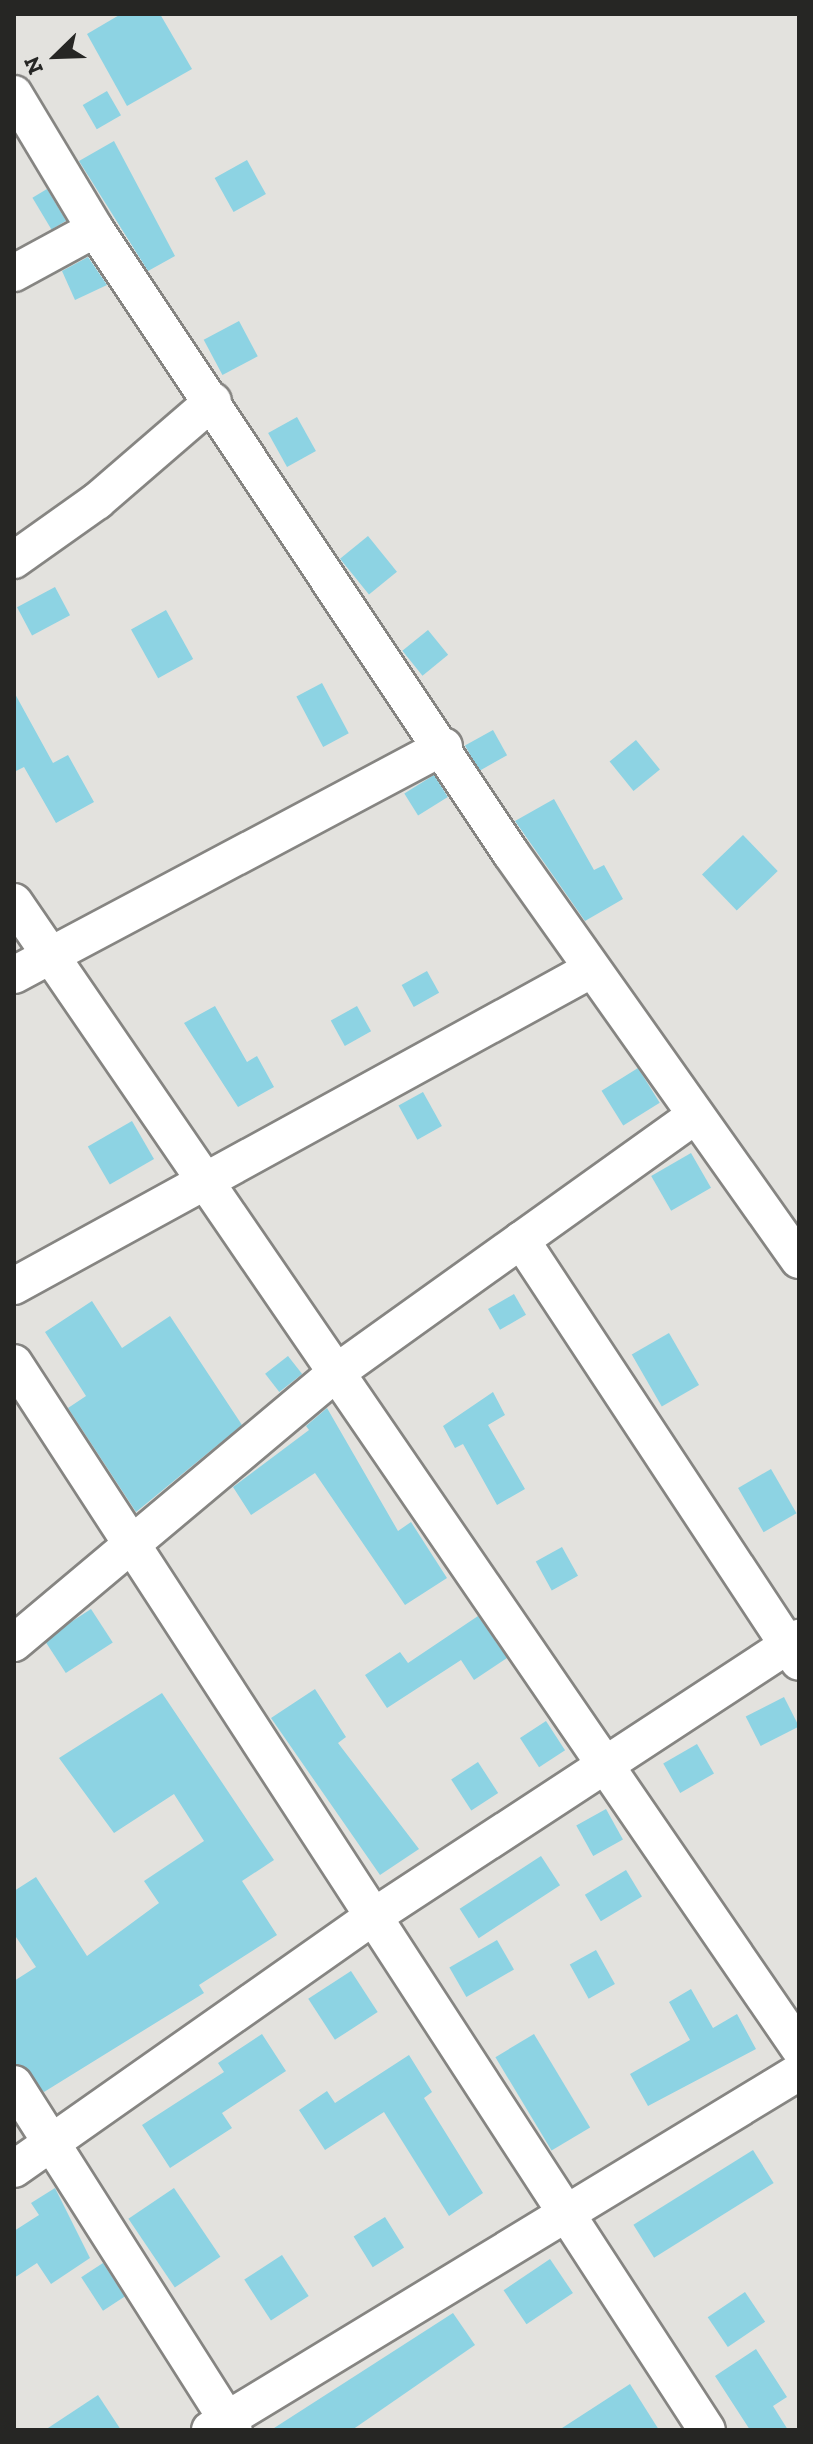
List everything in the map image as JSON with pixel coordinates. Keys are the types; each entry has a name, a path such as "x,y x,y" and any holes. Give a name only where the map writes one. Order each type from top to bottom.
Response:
{"street":[{"path":"14,94 95,229 592,969 799,1260"},
{"path":"14,273 95,229"},
{"path":"14,560 97,501 213,401"},
{"path":"14,975 48,954 444,746"},
{"path":"14,902 203,1182 611,1764 799,2048"},
{"path":"14,1286 592,969"},
{"path":"14,1643 337,1372 695,1116"},
{"path":"14,2169 376,1915 795,1648 521,1240"},
{"path":"14,1363 376,1915 565,2217 707,2430"},
{"path":"14,2084 53,2142 223,2426 799,2072"}],"building":[{"path":"121,14 160,14 192,69 127,106 87,34"},
{"path":"107,91 121,115 97,129 83,105"},
{"path":"114,141 175,256 148,271 79,161"},
{"path":"247,160 266,194 234,212 215,178"},
{"path":"47,189 66,221 51,229 32,198"},
{"path":"88,257 107,285 75,300 62,271"},
{"path":"239,321 258,356 222,375 204,340"},
{"path":"297,417 316,451 287,467 268,433"},
{"path":"368,536 397,572 369,594 340,559"},
{"path":"55,587 70,615 32,635 17,607"},
{"path":"166,610 193,659 158,678 131,629"},
{"path":"428,630 448,655 422,676 402,651"},
{"path":"322,683 349,733 323,747 296,697"},
{"path":"14,692 53,763 68,755 94,802 56,823 24,767 14,772"},
{"path":"493,730 507,755 479,771 465,746"},
{"path":"636,740 660,770 633,791 610,761"},
{"path":"434,775 448,797 418,816 404,794"},
{"path":"554,799 594,870 604,865 623,899 585,921 515,821"},
{"path":"743,835 778,871 737,911 702,875"},
{"path":"427,971 439,993 414,1007 402,985"},
{"path":"215,1006 247,1062 257,1056 274,1087 238,1107 184,1023"},
{"path":"357,1006 371,1031 345,1046 331,1021"},
{"path":"638,1068 660,1103 623,1126 602,1091"},
{"path":"423,1092 442,1126 417,1140 399,1106"},
{"path":"132,1121 154,1159 110,1185 88,1146"},
{"path":"691,1153 711,1188 671,1211 651,1176"},
{"path":"514,1294 526,1315 500,1330 488,1309"},
{"path":"92,1301 122,1348 170,1316 242,1425 136,1512 68,1408 86,1396 45,1332"},
{"path":"669,1333 699,1385 662,1406 632,1354"},
{"path":"288,1356 302,1374 279,1392 265,1374"},
{"path":"493,1392 505,1415 488,1425 525,1489 497,1505 463,1444 455,1448 443,1426"},
{"path":"327,1408 398,1531 411,1522 447,1578 405,1605 315,1473 251,1515 233,1487 309,1430 306,1426"},
{"path":"771,1469 796,1513 764,1532 738,1488"},
{"path":"562,1547 578,1576 552,1590 536,1562"},
{"path":"91,1609 113,1643 66,1673 44,1639"},
{"path":"478,1616 507,1658 474,1680 461,1660 387,1708 365,1675 400,1652 408,1663"},
{"path":"315,1689 346,1737 338,1743 419,1849 380,1875 271,1718"},
{"path":"162,1693 274,1860 242,1881 277,1935 199,1985 204,1993 44,2092 14,2063 14,1981 36,1967 14,1934 14,1891 36,1877 87,1956 159,1903 144,1881 204,1841 174,1794 114,1833 59,1758"},
{"path":"784,1697 799,1726 761,1746 746,1717"},
{"path":"546,1721 565,1750 539,1767 520,1738"},
{"path":"697,1744 714,1773 680,1793 663,1763"},
{"path":"478,1762 498,1793 471,1810 451,1779"},
{"path":"606,1809 623,1840 593,1856 576,1825"},
{"path":"541,1856 560,1885 479,1938 460,1909"},
{"path":"626,1870 642,1897 601,1921 585,1895"},
{"path":"497,1940 514,1969 466,1997 449,1968"},
{"path":"596,1950 615,1984 589,1999 570,1965"},
{"path":"351,1971 378,2012 335,2040 308,1999"},
{"path":"691,1989 713,2028 737,2014 756,2049 648,2106 630,2074 690,2040 669,2002"},
{"path":"262,2034 286,2071 222,2113 232,2128 170,2168 142,2125 224,2072 218,2063"},
{"path":"534,2034 590,2127 552,2151 495,2057"},
{"path":"409,2055 432,2092 424,2098 483,2193 449,2216 384,2112 325,2150 299,2110 327,2091 335,2103"},
{"path":"753,2150 774,2183 654,2258 633,2225"},
{"path":"55,2188 90,2258 51,2284 37,2263 14,2278 14,2231 39,2215 31,2203"},
{"path":"174,2188 220,2257 175,2288 128,2219"},
{"path":"385,2217 404,2248 373,2267 354,2237"},
{"path":"282,2255 309,2296 271,2321 244,2280"},
{"path":"550,2259 573,2293 527,2324 504,2290"},
{"path":"103,2263 125,2297 103,2311 81,2277"},
{"path":"745,2292 765,2322 728,2347 708,2317"},
{"path":"453,2313 475,2345 352,2430 271,2430"},
{"path":"756,2349 787,2397 773,2406 788,2430 750,2430 715,2376"},
{"path":"630,2384 659,2430 559,2430"},
{"path":"98,2395 121,2430 45,2430"}]}
